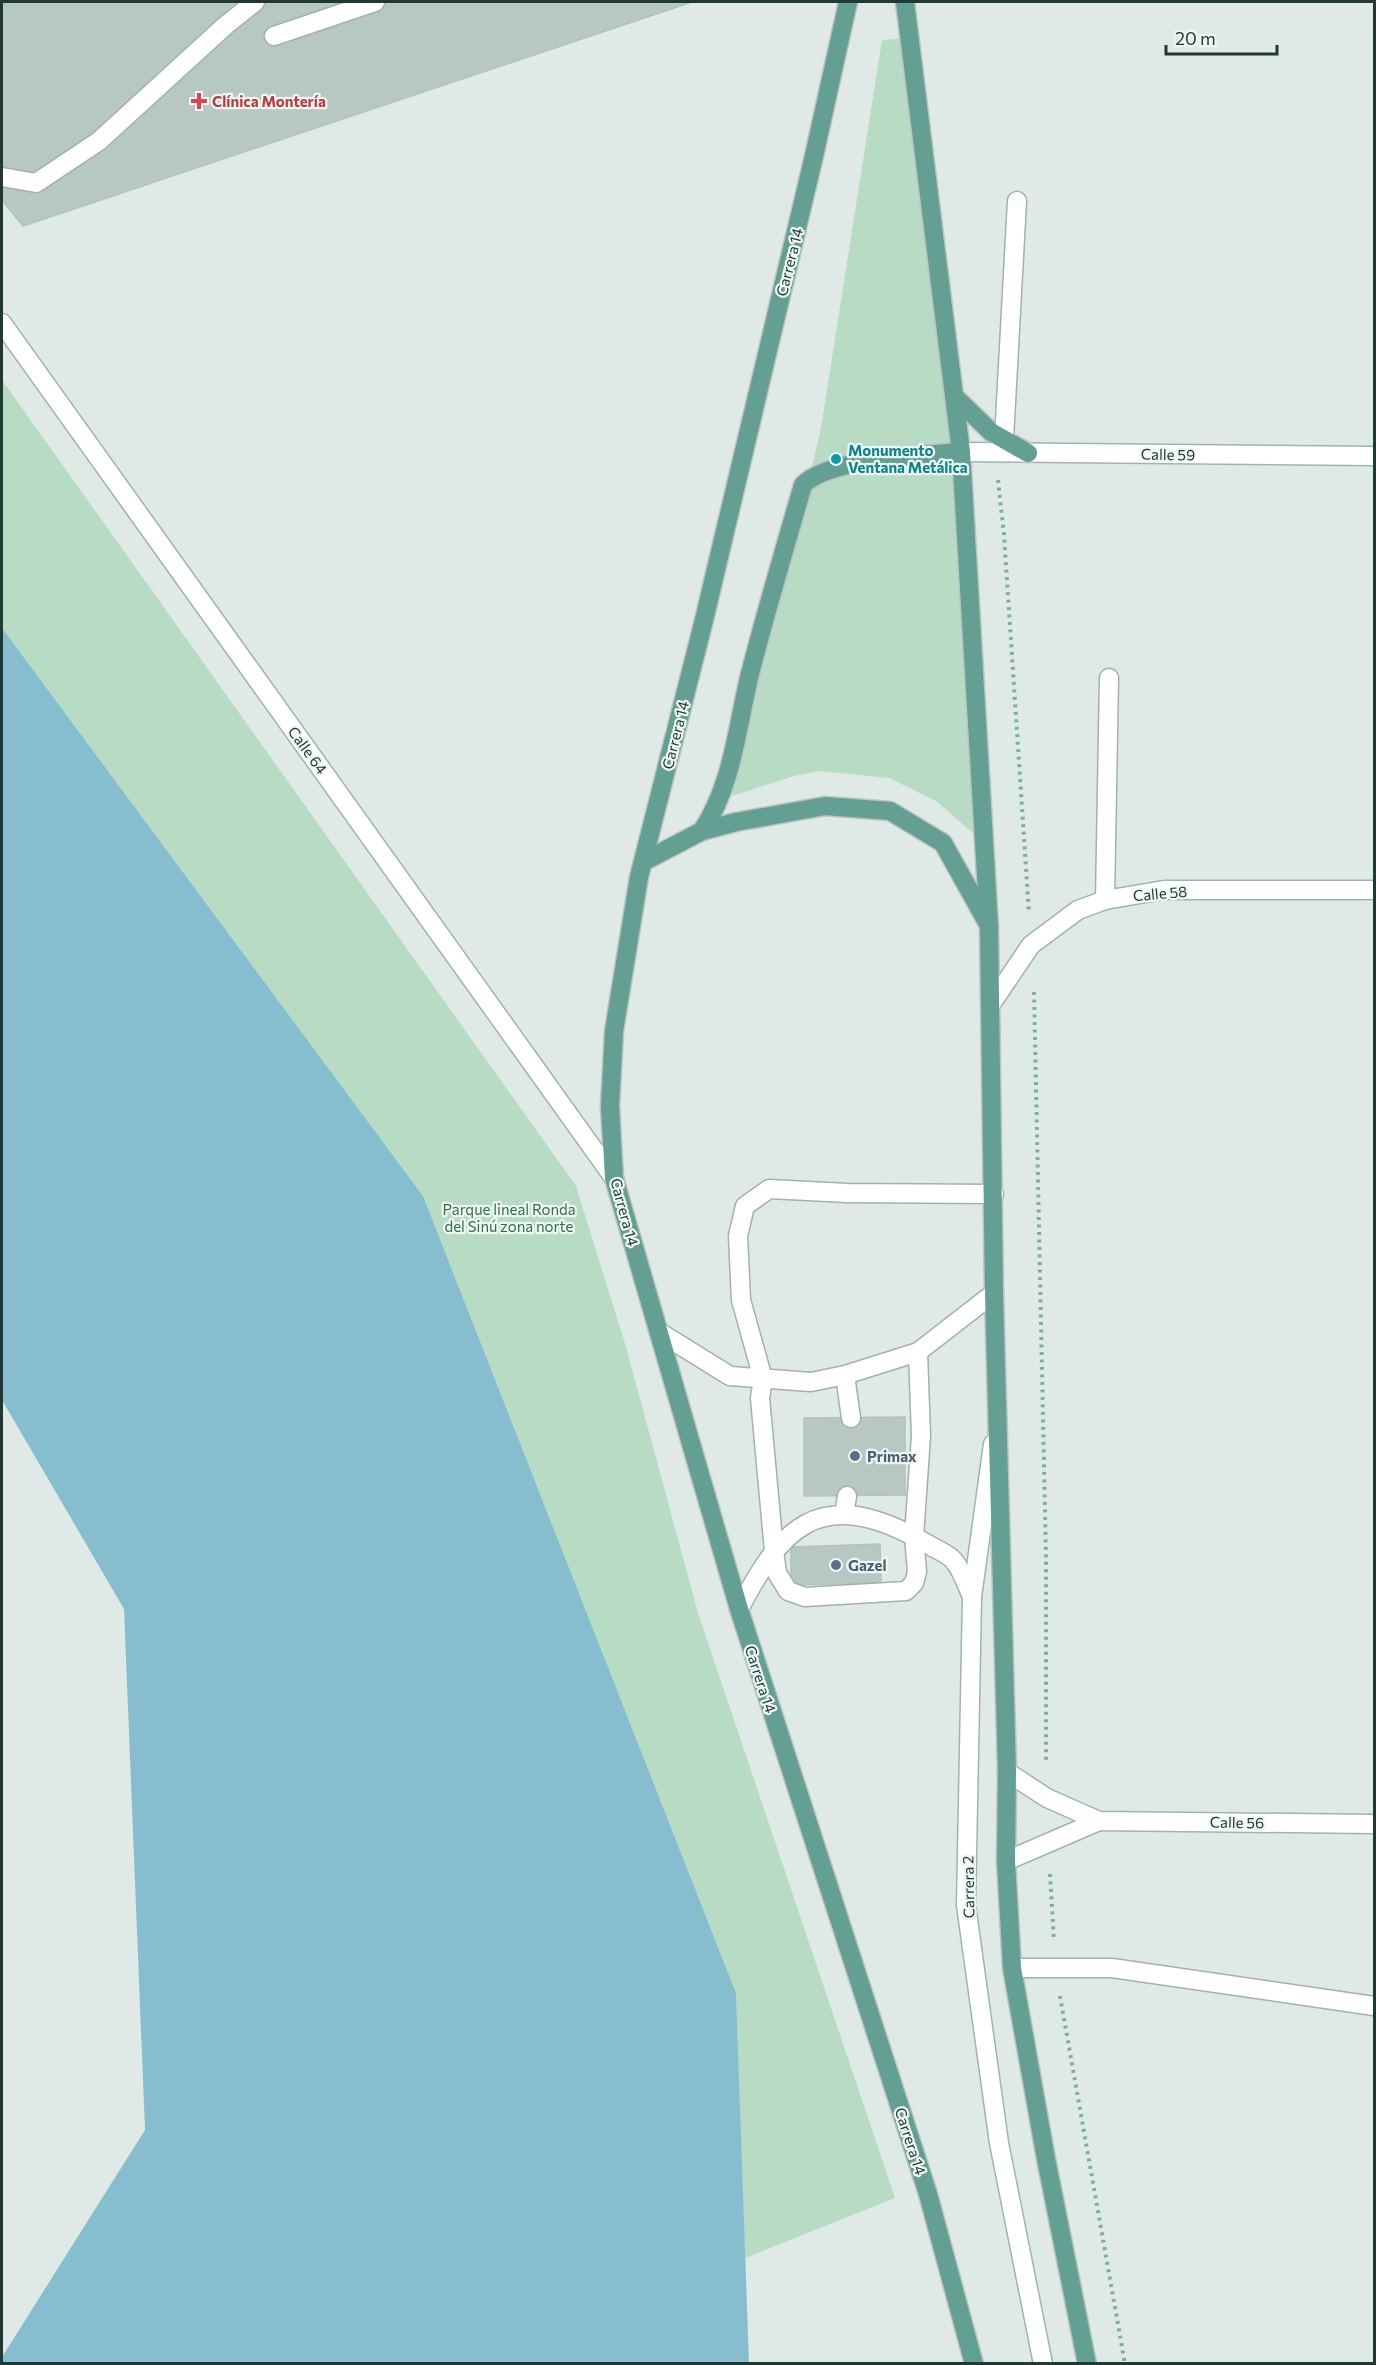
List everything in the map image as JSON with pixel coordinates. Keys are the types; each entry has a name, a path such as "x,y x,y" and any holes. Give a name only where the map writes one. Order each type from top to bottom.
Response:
{"main road":[{"name":"Carrera 14","path":"848,2 707,609 643,862 629,931 614,1030 610,1106 614,1178 738,1609 928,2194 974,2364"},
{"path":"905,2 956,397 990,926 994,1293 1007,1772 1006,1861 1012,1968 1087,2364"},
{"path":"956,397 984,426 999,446 1028,453"},
{"path":"702,831 716,810 725,785 750,674 802,485 807,480 838,468 880,458 961,452"},
{"path":"643,862 702,831 736,822 825,806 890,811 943,843 990,926"}],"street":[{"path":"2,177 36,183 99,141 226,25 255,2"},
{"path":"274,36 375,2"},
{"path":"961,452 999,446 1017,201"},
{"name":"Calle 64","path":"2,322 614,1178"},
{"name":"Calle 59","path":"1028,453 1374,456"},
{"path":"1105,900 1109,678"},
{"name":"Calle 58","path":"991,1004 1031,945 1078,910 1105,900 1164,890 1374,890"},
{"path":"918,1352 921,1436 914,1536 917,1572 914,1583 906,1591 805,1597 788,1591 777,1573 774,1551 760,1398 763,1379 741,1300 738,1236 745,1206 769,1190 994,1194"},
{"path":"659,1332 730,1376 811,1382 845,1375 918,1352 994,1293"},
{"path":"845,1375 851,1418"},
{"name":"Carrera 2","path":"998,1407 972,1597 966,1905 999,2143 1043,2364"},
{"path":"844,1515 848,1496"},
{"path":"738,1609 774,1551 792,1533 807,1523 844,1515 877,1520 914,1536 953,1560 972,1597"},
{"name":"Calle 56","path":"1007,1772 1047,1798 1099,1821 1374,1824"},
{"name":"Calle 56","path":"1006,1861 1099,1821"},
{"path":"1012,1968 1112,1968 1374,2006"}],"path":[{"path":"999,446 1035,1022 1045,1512 1047,1798"},
{"path":"1049,1842 1055,1967 1125,2364"}],"green space":[{"path":"912,38 968,451 989,847 936,801 889,778 819,771 794,776 732,796 769,632 790,562 821,428 882,40"},
{"name":"Parque lineal Ronda del Sinú zona norte","path":"2,380 576,1186 626,1347 698,1613 895,2198 745,2258 736,1993 423,1196 2,628"}],"water":[{"path":"2,628 423,1196 736,1993 749,2363 2,2363 2,2357 145,2130 124,1609 2,1400"}],"building":[{"name":"Clínica Montería","path":"2,2 692,2 23,226 2,200"},
{"name":"Primax","path":"905,1417 905,1495 804,1496 804,1418"},
{"name":"Gazel","path":"880,1544 881,1583 791,1585 791,1547"}],"place":[{"name":"Clínica Montería","path":"199,101"},
{"name":"Monumento Ventana Metálica","path":"836,459"},
{"name":"Primax","path":"855,1456"},
{"name":"Gazel","path":"836,1565"}]}
